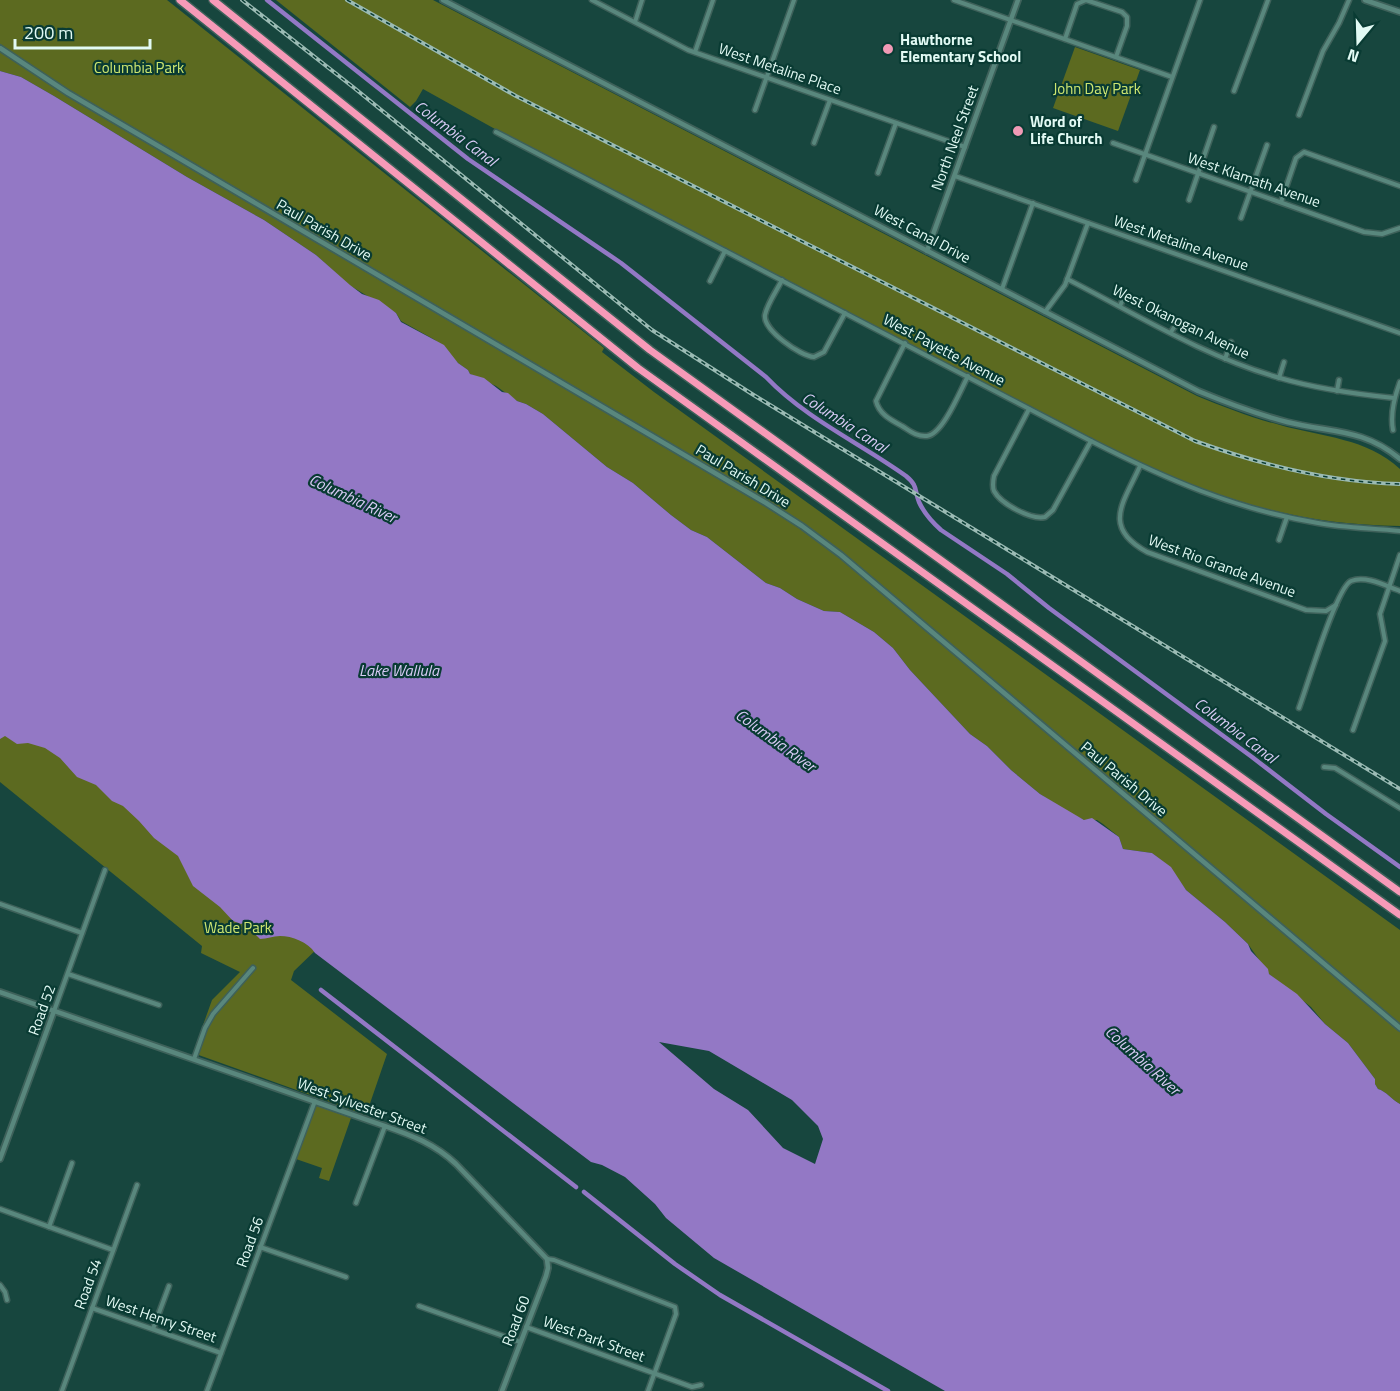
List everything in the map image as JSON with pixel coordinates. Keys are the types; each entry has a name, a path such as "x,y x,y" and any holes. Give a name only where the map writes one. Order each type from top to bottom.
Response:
{"highway":[{"path":"180,0 638,368 1400,915"},
{"path":"213,0 650,350 1400,892"}],"street":[{"name":"West Canal Drive","path":"443,0 1179,381 1217,398 1286,421 1357,435 1376,442 1400,459"},
{"name":"West Metaline Place","path":"592,0 695,52 965,147"},
{"path":"635,22 642,0"},
{"path":"695,52 713,0"},
{"path":"755,110 794,0"},
{"path":"954,0 1172,77"},
{"name":"North Neel Street","path":"927,251 1018,0"},
{"path":"1065,39 1077,4 1086,0 1122,12 1127,17 1127,26 1116,57"},
{"path":"1136,180 1200,0"},
{"path":"1234,91 1268,0"},
{"path":"1299,115 1323,51 1349,0"},
{"path":"1365,0 1400,12"},
{"name":"Paul Parish Drive","path":"0,48 52,84 766,503 810,532 895,601 1400,1028"},
{"path":"814,143 830,100"},
{"path":"878,173 896,123"},
{"path":"1189,200 1214,127"},
{"name":"West Payette Avenue","path":"496,132 1140,466 1210,496 1287,517 1348,528 1400,531"},
{"name":"West Klamath Avenue","path":"1113,143 1368,233 1388,233 1400,228"},
{"path":"1241,218 1267,145"},
{"path":"1281,202 1296,158 1306,153 1400,186"},
{"name":"West Metaline Avenue","path":"955,176 1400,333"},
{"path":"1002,289 1033,203"},
{"path":"1045,312 1067,279 1088,223"},
{"path":"710,281 724,251"},
{"name":"West Okanogan Avenue","path":"1067,279 1225,359 1279,378 1337,391 1394,398"},
{"path":"782,280 767,310 766,321 770,330 801,353 814,357 824,352 845,313"},
{"path":"1120,306 1124,299"},
{"path":"1171,332 1176,323"},
{"path":"1225,359 1231,342"},
{"path":"905,343 878,396 877,405 885,416 918,435 929,436 940,429 968,376"},
{"path":"1279,378 1284,362"},
{"path":"1337,391 1339,380"},
{"path":"1393,430 1394,398 1400,382"},
{"path":"1029,409 994,476 993,486 999,497 1030,517 1045,517 1053,510 1090,441"},
{"name":"West Rio Grande Avenue","path":"1140,466 1119,513 1120,526 1137,546 1147,552 1306,610 1326,611 1336,605"},
{"path":"1279,540 1287,517"},
{"path":"1353,730 1385,641 1380,614 1400,555"},
{"path":"1299,708 1345,586 1353,581 1368,580 1400,591"},
{"path":"1324,767 1335,768 1400,808"},
{"name":"Road 52","path":"0,1159 105,870"},
{"path":"0,904 82,933"},
{"path":"194,1059 205,1028 213,1014 253,968"},
{"path":"68,974 159,1005"},
{"name":"West Sylvester Street","path":"0,992 385,1125 424,1141 448,1157 547,1259 675,1307 676,1314 654,1373"},
{"name":"Road 56","path":"207,1391 315,1101"},
{"path":"356,1203 385,1125"},
{"path":"49,1227 72,1163"},
{"name":"Road 54","path":"62,1391 137,1185"},
{"path":"0,1209 113,1250"},
{"path":"260,1247 346,1277"},
{"name":"Road 60","path":"502,1391 547,1272 547,1259"},
{"path":"0,1285 7,1299"},
{"path":"153,1329 169,1286"},
{"path":"419,1306 520,1342"},
{"name":"West Henry Street","path":"92,1308 221,1353"},
{"name":"West Park Street","path":"526,1327 692,1387 701,1385"},
{"path":"648,1391 654,1373"}],"green space":[{"name":"Columbia Park","path":"0,0 167,0 604,348 602,352 654,392 1400,930 1400,1104 1378,1089 1375,1079 1348,1043 1325,1024 1311,1007 1269,974 1248,944 1186,890 1170,867 1152,853 1123,849 1119,837 1097,820 1084,820 1040,794 987,746 970,734 910,670 893,648 874,632 840,612 824,611 766,583 707,537 691,530 671,515 633,483 607,467 543,414 517,401 496,386 470,374 435,340 401,321 396,313 349,285 316,255 264,220 187,177 21,77 0,71"},
{"path":"276,0 433,0 1197,396 1259,419 1343,440 1373,451 1400,469 1400,526 1328,521 1262,508 1198,487 1132,459 495,129 423,89 410,107"},
{"name":"John Day Park","path":"1075,47 1140,70 1118,131 1053,108"},
{"name":"Wade Park","path":"0,704 321,945 294,971 291,980 387,1054 366,1115 193,1053 212,1000 240,972 201,953 202,946 0,782"},
{"path":"315,1105 351,1118 329,1181 319,1178 322,1168 296,1159"}],"water":[{"name":"Lake Wallula","path":"0,71 21,77 187,177 264,220 316,255 362,294 379,300 396,313 401,322 444,345 470,374 484,378 502,392 508,393 517,401 543,414 607,467 633,483 671,515 691,530 707,537 766,583 824,611 840,612 874,632 893,648 910,670 970,734 987,746 1040,794 1084,820 1092,818 1119,837 1123,849 1152,853 1171,867 1186,890 1248,944 1251,951 1268,969 1269,974 1297,994 1325,1024 1348,1043 1375,1079 1378,1089 1400,1104 1400,1391 945,1391 714,1258 666,1218 655,1204 625,1177 591,1162 308,946 295,938 285,936 260,939 254,933 255,926 247,921 241,924 233,921 220,907 193,886 178,856 154,838 123,806 112,801 96,785 77,777 60,758 45,748 28,743 17,744 5,736 0,739","holes":["659,1042 709,1051 792,1100 818,1126 823,1139 815,1164 783,1148 748,1110 714,1089"]}],"waterway":[{"name":"Columbia Canal","path":"267,0 468,159 621,263 766,377 798,406 910,479 923,510 941,530 1007,574 1049,608 1400,867"},
{"path":"321,990 576,1187"},
{"path":"584,1192 675,1264 720,1295 888,1391"}],"railway":[{"path":"242,0 353,87 652,330 752,394 1400,789"},
{"path":"347,0 516,96 1195,441 1245,458 1296,471 1347,480 1400,484"}],"place":[{"name":"Hawthorne Elementary School","path":"888,49"},
{"name":"Word of Life Church","path":"1018,131"}],"water label":[{"name":"Columbia River","path":"353,498"},
{"name":"Columbia River","path":"776,740"},
{"name":"Columbia River","path":"1143,1060"}]}
